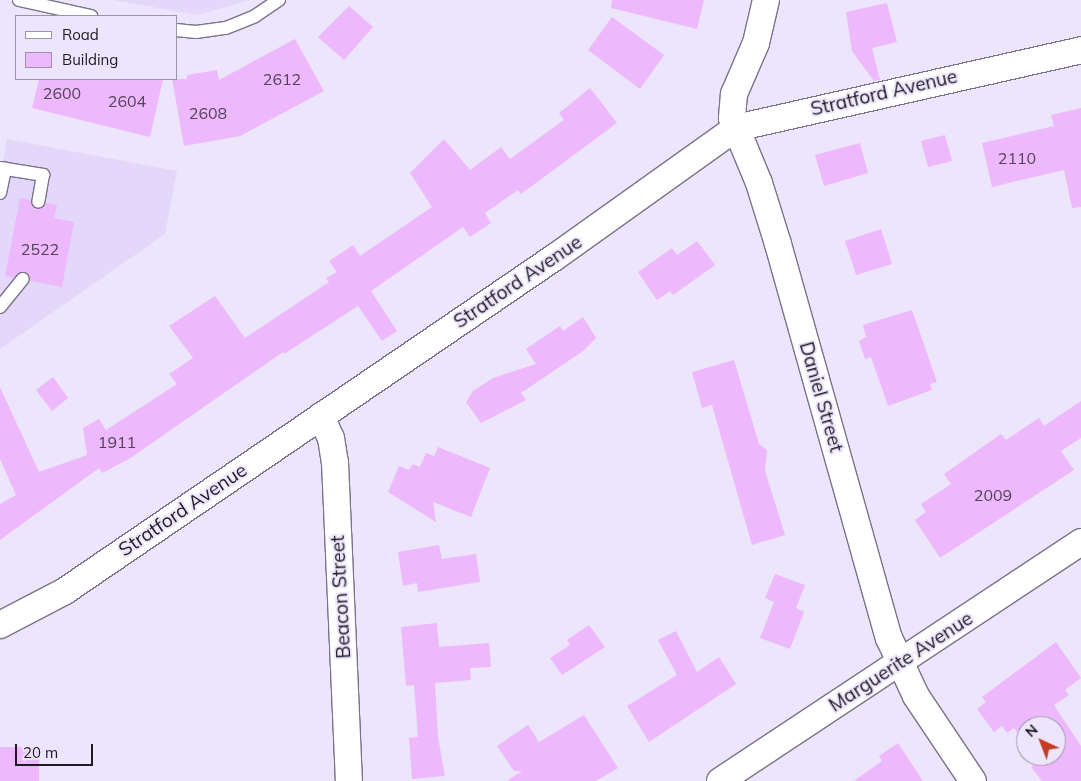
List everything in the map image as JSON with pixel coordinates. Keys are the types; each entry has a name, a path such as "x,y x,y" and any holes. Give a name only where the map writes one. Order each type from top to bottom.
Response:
{"street":[{"name":"Daniel Street","path":"766,0 756,43 734,94 731,106 736,128 778,244 899,663 916,696 973,781"},
{"name":"Stratford Avenue","path":"0,625 65,591 624,209 736,128 1081,50"},
{"name":"Beacon Street","path":"321,416 331,438 335,462 349,781"},
{"name":"Marguerite Avenue","path":"720,781 1081,542"}],"lane":[{"path":"19,0 86,15"},
{"path":"178,30 196,32 226,28 255,16 279,0"},
{"path":"0,193 2,169 43,175 38,202"},
{"path":"0,307 23,279"}],"shaded area":[{"path":"113,0 249,0 198,15"},
{"path":"7,139 177,171 165,234 0,349 0,177"}],"building":[{"path":"612,0 704,0 697,29 611,8"},
{"path":"887,3 897,42 872,48 880,80 874,81 852,51 846,12"},
{"path":"349,6 373,27 344,60 318,37"},
{"path":"612,17 664,55 640,89 588,50"},
{"path":"295,39 324,91 240,136 184,146 172,80 187,79 187,75 217,70 219,80"},
{"path":"39,80 163,80 150,137 32,108"},
{"path":"590,88 617,123 521,194 518,190 485,213 491,223 470,237 463,227 371,291 397,331 382,341 358,306 284,354 283,352 129,459 102,473 99,468 0,540 0,504 16,495 0,459 0,387 39,472 87,455 83,428 99,419 106,430 177,384 169,374 193,358 169,326 215,296 245,338 329,282 326,278 337,272 329,261 353,245 360,256 432,207 410,173 444,139 470,170 501,147 510,159 564,120 559,113"},
{"path":"1081,108 1081,207 1072,208 1064,170 992,187 982,143 1054,126 1051,115"},
{"path":"945,135 952,161 928,167 921,141"},
{"path":"860,143 868,173 824,186 815,155"},
{"path":"20,198 30,200 36,210 46,203 57,205 54,218 74,222 62,287 31,281 25,271 14,278 5,276"},
{"path":"881,229 892,264 856,275 845,241"},
{"path":"697,241 715,265 673,295 670,291 657,300 638,272 672,248 677,255"},
{"path":"912,310 937,382 930,384 932,390 888,406 871,357 865,359 859,341 866,337 863,325"},
{"path":"583,317 596,338 583,351 521,393 526,400 481,423 466,402 473,391 493,378 536,364 526,349 560,326 563,331"},
{"path":"734,360 759,444 767,450 765,471 785,535 752,545 712,405 702,408 692,372"},
{"path":"53,377 68,398 52,411 36,390"},
{"path":"1081,401 1081,438 1061,451 1074,470 940,558 915,520 926,512 921,504 951,484 944,474 1001,434 1006,440 1039,418 1044,426"},
{"path":"438,447 490,468 471,517 433,502 436,522 388,492 399,466 409,470 413,464 420,467 426,453 434,456"},
{"path":"439,545 442,559 476,554 480,582 418,592 417,583 403,586 398,552"},
{"path":"775,574 805,585 796,608 804,612 790,649 760,638 774,602 765,598"},
{"path":"437,623 439,647 489,643 491,667 470,668 471,680 435,683 438,737 445,776 412,779 409,738 418,737 414,685 406,686 401,627"},
{"path":"589,625 605,647 562,675 550,658 570,645 567,640"},
{"path":"676,631 697,672 719,657 736,684 649,742 627,706 677,675 658,640"},
{"path":"1056,642 1081,678 1065,690 1069,695 1054,705 1061,716 1016,716 1016,730 1014,728 1007,733 1002,726 994,732 977,709 986,702 982,697"},
{"path":"584,715 618,768 596,781 507,781 522,771 514,771 497,746 528,725 539,742"},
{"path":"1066,723 1081,746 1081,781 1042,781 1031,767 1066,766"},
{"path":"898,743 923,781 854,781 882,761 879,756"},
{"path":"0,747 39,747 39,781 0,781"}]}
